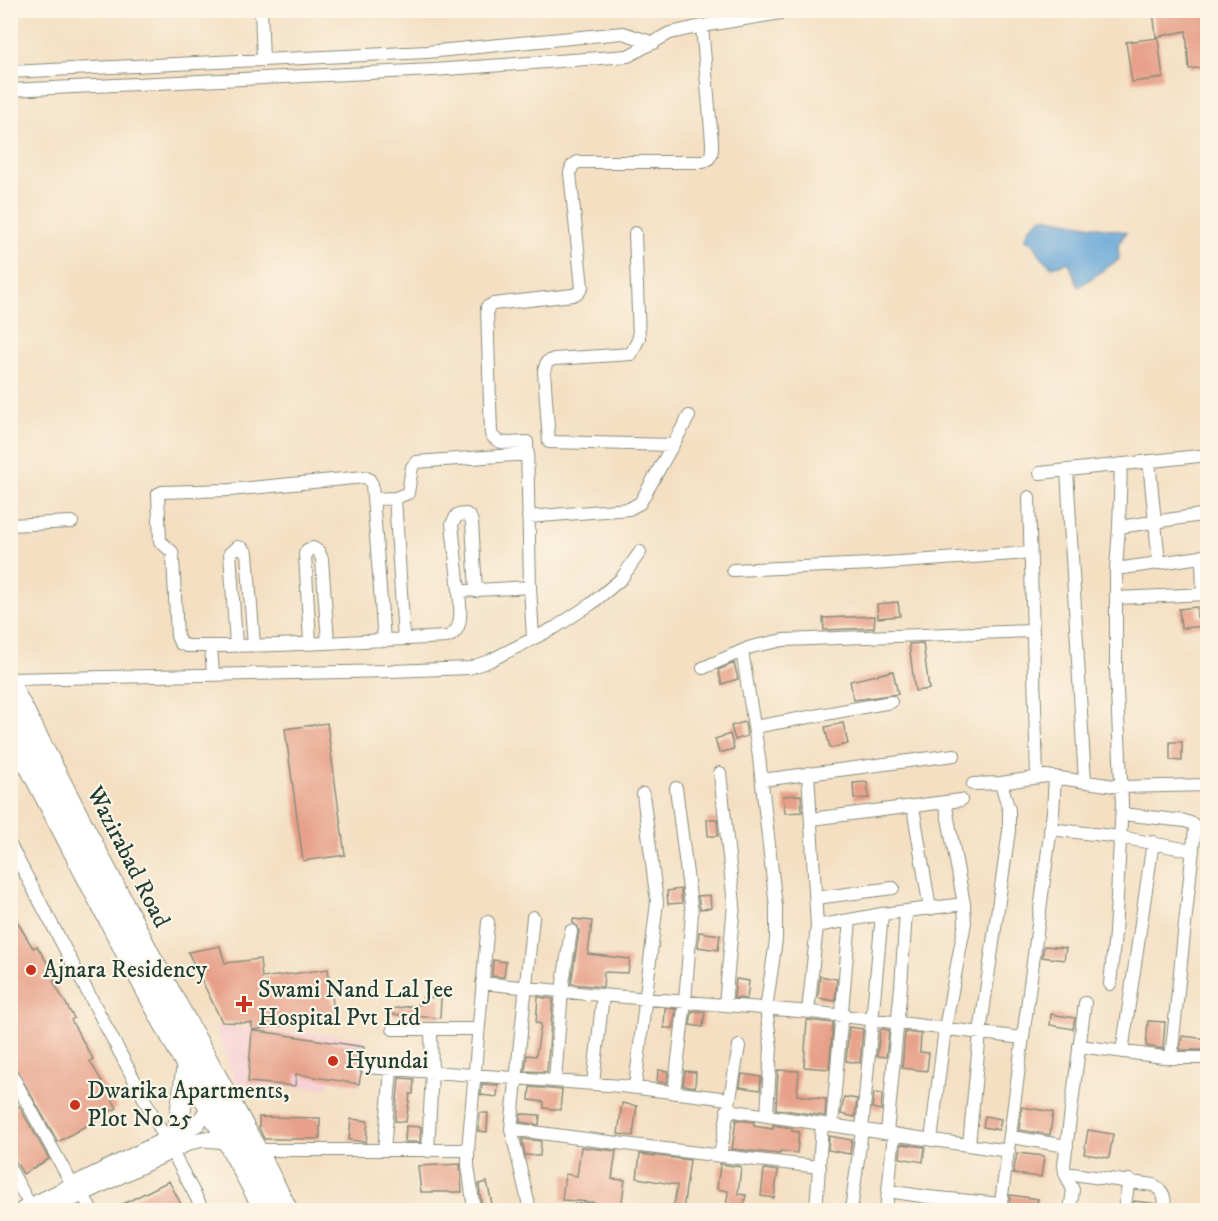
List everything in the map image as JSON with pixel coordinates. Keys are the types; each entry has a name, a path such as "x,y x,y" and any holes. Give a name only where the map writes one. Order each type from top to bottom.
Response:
{"highway":[{"name":"Wazirabad Road","path":"10,685 151,958 287,1210"},
{"name":"Wazirabad Road","path":"10,728 131,962 265,1210"}],"main road":[{"path":"171,1142 179,1122 187,1065"}],"street":[{"path":"261,10 263,59"},
{"path":"10,90 433,70 628,56 670,33 799,10"},
{"path":"527,448 501,443 491,434 488,307 493,304 573,295 579,292 582,287 570,173 572,166 578,162 704,162 710,159 712,142 702,26"},
{"path":"10,72 427,52 623,33 654,43"},
{"path":"197,62 197,80"},
{"path":"549,442 544,371 547,362 554,359 631,354 635,348 639,338 635,233"},
{"path":"528,517 629,509 640,503 689,416"},
{"path":"373,499 405,496 408,493 412,467 416,462 527,448 549,442 673,445"},
{"path":"527,448 530,588 534,638"},
{"path":"1040,473 1208,455"},
{"path":"1149,461 1159,563"},
{"path":"1110,984 1122,814 1116,669 1116,569 1121,464"},
{"path":"1067,470 1085,782"},
{"path":"384,641 372,484 369,479 364,477 158,494 160,541 172,552 173,558 177,636 180,643 188,646 384,641 447,638 454,635 459,628 459,591 452,524 453,519 461,514 466,514 472,522 476,591"},
{"path":"1029,497 1037,777"},
{"path":"395,498 404,639"},
{"path":"1119,527 1208,514"},
{"path":"10,525 72,522"},
{"path":"236,645 230,553 237,547 247,553 254,645"},
{"path":"310,643 305,554 307,550 313,548 319,552 322,559 328,642"},
{"path":"10,679 470,668 489,661 556,627 608,592 621,579 640,552"},
{"path":"733,570 1030,553"},
{"path":"1116,569 1205,556 1205,594 1116,598"},
{"path":"459,591 530,588"},
{"path":"703,668 742,651 783,640 1033,631"},
{"path":"211,646 213,674"},
{"path":"742,651 762,780 777,921 766,1009 771,1047 767,1115"},
{"path":"754,727 891,702"},
{"path":"762,780 954,754"},
{"path":"720,773 734,904 725,1005"},
{"path":"808,773 817,926 808,1012"},
{"path":"888,1191 1001,1207 1055,777"},
{"path":"973,784 1055,777 1121,787 1208,785"},
{"path":"969,1145 980,1033 1009,831 1009,810 1001,783"},
{"path":"674,1093 692,913 676,788"},
{"path":"635,1088 657,902 643,794"},
{"path":"811,819 961,800"},
{"path":"931,1140 945,1028 965,932 964,904 945,802"},
{"path":"913,807 930,909"},
{"path":"1122,814 1190,822 1196,829 1172,1058"},
{"path":"1050,829 1153,842 1193,851"},
{"path":"1122,1052 1153,842"},
{"path":"10,844 171,1142 203,1210"},
{"path":"816,898 893,888"},
{"path":"817,926 882,914 964,904"},
{"path":"886,1210 906,912"},
{"path":"851,1210 862,1130 882,914"},
{"path":"530,1210 511,1129 533,917"},
{"path":"816,1210 842,1016 850,920"},
{"path":"474,1210 468,1150 488,922"},
{"path":"555,1081 562,990 571,931"},
{"path":"483,982 603,995 808,1012 1022,1038"},
{"path":"593,1084 603,995"},
{"path":"1070,1210 1073,1190 1064,1165 1085,1003"},
{"path":"393,1029 478,1029"},
{"path":"428,1151 432,1072 430,1029"},
{"path":"720,1156 739,1046"},
{"path":"1079,1046 1172,1058 1208,1058"},
{"path":"366,1067 593,1084 674,1093 767,1115 1009,1151"},
{"path":"384,1150 391,1069"},
{"path":"10,1072 91,1210"},
{"path":"10,1169 26,1209 78,1190 171,1142 197,1124 210,1107"},
{"path":"511,1129 820,1167"},
{"path":"1011,1137 1067,1146"},
{"path":"171,1142 190,1142 204,1138 227,1141"},
{"path":"256,1150 468,1150"},
{"path":"1065,1173 1153,1185 1160,1188 1164,1195 1164,1210"},
{"path":"1124,1210 1129,1180"},
{"path":"49,1210 78,1190"},
{"path":"927,1210 928,1197"},
{"path":"576,1210 590,1210"}],"shaded area":[{"name":"Hyundai","path":"215,1026 366,1038 361,1085 328,1081 328,1088 237,1087"}],"water":[{"path":"1043,217 1126,232 1118,245 1119,259 1078,287 1069,262 1052,267 1042,258 1034,244 1025,239 1030,227"}],"building":[{"path":"1153,10 1208,10 1208,67 1189,69 1186,31 1156,37"},
{"path":"1158,38 1163,78 1132,82 1126,42"},
{"path":"898,602 900,616 878,618 877,604"},
{"path":"1197,607 1197,617 1208,618 1208,626 1181,628 1179,609"},
{"path":"875,616 874,628 824,630 823,618"},
{"path":"923,643 929,689 915,691 909,644"},
{"path":"734,663 738,679 722,684 718,670"},
{"path":"893,671 898,694 854,700 850,681"},
{"path":"745,722 747,736 735,740 731,726"},
{"path":"327,723 345,855 303,861 285,729"},
{"path":"843,723 848,744 830,748 825,727"},
{"path":"730,734 734,749 719,753 715,739"},
{"path":"1170,742 1182,742 1182,761 1170,760"},
{"path":"867,782 869,798 854,799 853,783"},
{"path":"801,795 802,812 785,813 783,796"},
{"path":"707,819 717,819 718,836 708,836"},
{"path":"681,889 682,903 668,904 667,891"},
{"path":"710,895 711,908 700,909 698,896"},
{"path":"10,910 33,948 37,946 57,979 53,981 74,1018 71,1020 93,1059 90,1061 117,1108 58,1142 13,1064 16,1062 10,1053"},
{"path":"573,919 592,921 588,954 630,959 628,973 604,972 603,987 571,984 579,932"},
{"path":"699,932 720,935 718,950 698,947"},
{"path":"220,946 225,963 260,959 262,978 328,969 335,1018 252,1030 252,1023 222,1022 188,952"},
{"path":"1044,946 1066,948 1064,960 1042,957"},
{"path":"493,960 506,962 504,977 492,976"},
{"path":"820,976 837,979 835,1001 818,998"},
{"path":"736,979 749,981 747,999 734,998"},
{"path":"423,997 441,998 440,1018 411,1016 411,1021 404,1021 402,1015 386,1014 386,1010 422,1004"},
{"path":"538,997 553,999 547,1072 525,1071 527,1055 536,1056 541,1024 536,1023"},
{"path":"665,1008 676,1009 673,1028 664,1028"},
{"path":"692,1011 705,1012 703,1027 690,1025"},
{"path":"1051,1014 1075,1018 1073,1029 1050,1025"},
{"path":"807,1020 833,1023 829,1069 804,1067"},
{"path":"1148,1021 1165,1022 1163,1049 1146,1046"},
{"path":"849,1027 863,1029 860,1063 846,1061"},
{"name":"Hyundai","path":"252,1030 364,1047 363,1060 358,1066 361,1073 359,1084 296,1074 295,1086 248,1082"},
{"path":"880,1030 889,1030 886,1057 877,1056"},
{"path":"905,1032 921,1034 920,1052 929,1053 927,1071 902,1068"},
{"path":"1182,1036 1207,1039 1206,1050 1180,1050"},
{"path":"658,1070 668,1071 667,1083 657,1082"},
{"path":"778,1070 799,1071 797,1095 826,1099 825,1116 776,1109"},
{"path":"685,1071 696,1072 695,1087 683,1085"},
{"path":"742,1074 761,1077 760,1090 740,1087"},
{"path":"399,1078 414,1079 406,1122 395,1121"},
{"path":"482,1084 498,1085 497,1097 481,1095"},
{"path":"530,1087 562,1090 560,1110 544,1108 544,1102 529,1100"},
{"path":"874,1093 882,1094 881,1110 872,1108"},
{"path":"844,1097 857,1099 855,1117 841,1114"},
{"path":"622,1103 637,1106 633,1136 618,1134"},
{"path":"19,1106 49,1159 23,1174 10,1152 10,1111"},
{"path":"1022,1107 1053,1112 1050,1135 1019,1130"},
{"path":"480,1113 488,1113 487,1132 478,1131"},
{"path":"521,1114 540,1115 539,1125 520,1122"},
{"path":"985,1116 1001,1119 999,1130 983,1127"},
{"path":"259,1117 320,1118 320,1139 264,1139 259,1128"},
{"path":"351,1119 368,1121 366,1142 349,1140"},
{"path":"736,1120 754,1122 754,1126 773,1129 773,1125 792,1128 792,1131 799,1132 797,1153 780,1151 780,1154 732,1149"},
{"path":"406,1126 421,1127 420,1142 405,1142"},
{"path":"1088,1130 1113,1134 1109,1158 1084,1154"},
{"path":"829,1136 852,1140 850,1154 828,1150"},
{"path":"522,1139 541,1141 540,1156 525,1155"},
{"path":"901,1144 925,1147 923,1162 900,1158"},
{"path":"581,1147 616,1151 612,1179 625,1180 621,1208 591,1202 562,1200 565,1174 577,1176"},
{"path":"1017,1153 1044,1156 1041,1177 1013,1174"},
{"path":"640,1154 690,1160 683,1210 673,1210 677,1185 637,1178"},
{"path":"460,1164 462,1192 421,1192 418,1166"},
{"path":"720,1164 741,1167 738,1194 746,1195 743,1210 726,1210 728,1191 717,1189"},
{"path":"764,1169 778,1171 774,1198 761,1196"},
{"path":"169,1181 184,1210 111,1210"},
{"path":"487,1182 493,1208 482,1210 479,1184"},
{"path":"1010,1195 1038,1199 1036,1210 1009,1208"},
{"path":"1134,1201 1156,1204 1156,1210 1132,1210"}],"place":[{"name":"Ajnara Residency","path":"31,970"},
{"name":"Swami Nand Lal Jee Hospital Pvt Ltd","path":"244,1004"},
{"name":"Hyundai","path":"333,1061"},
{"name":"Dwarika Apartments, Plot No 25","path":"75,1105"}]}
